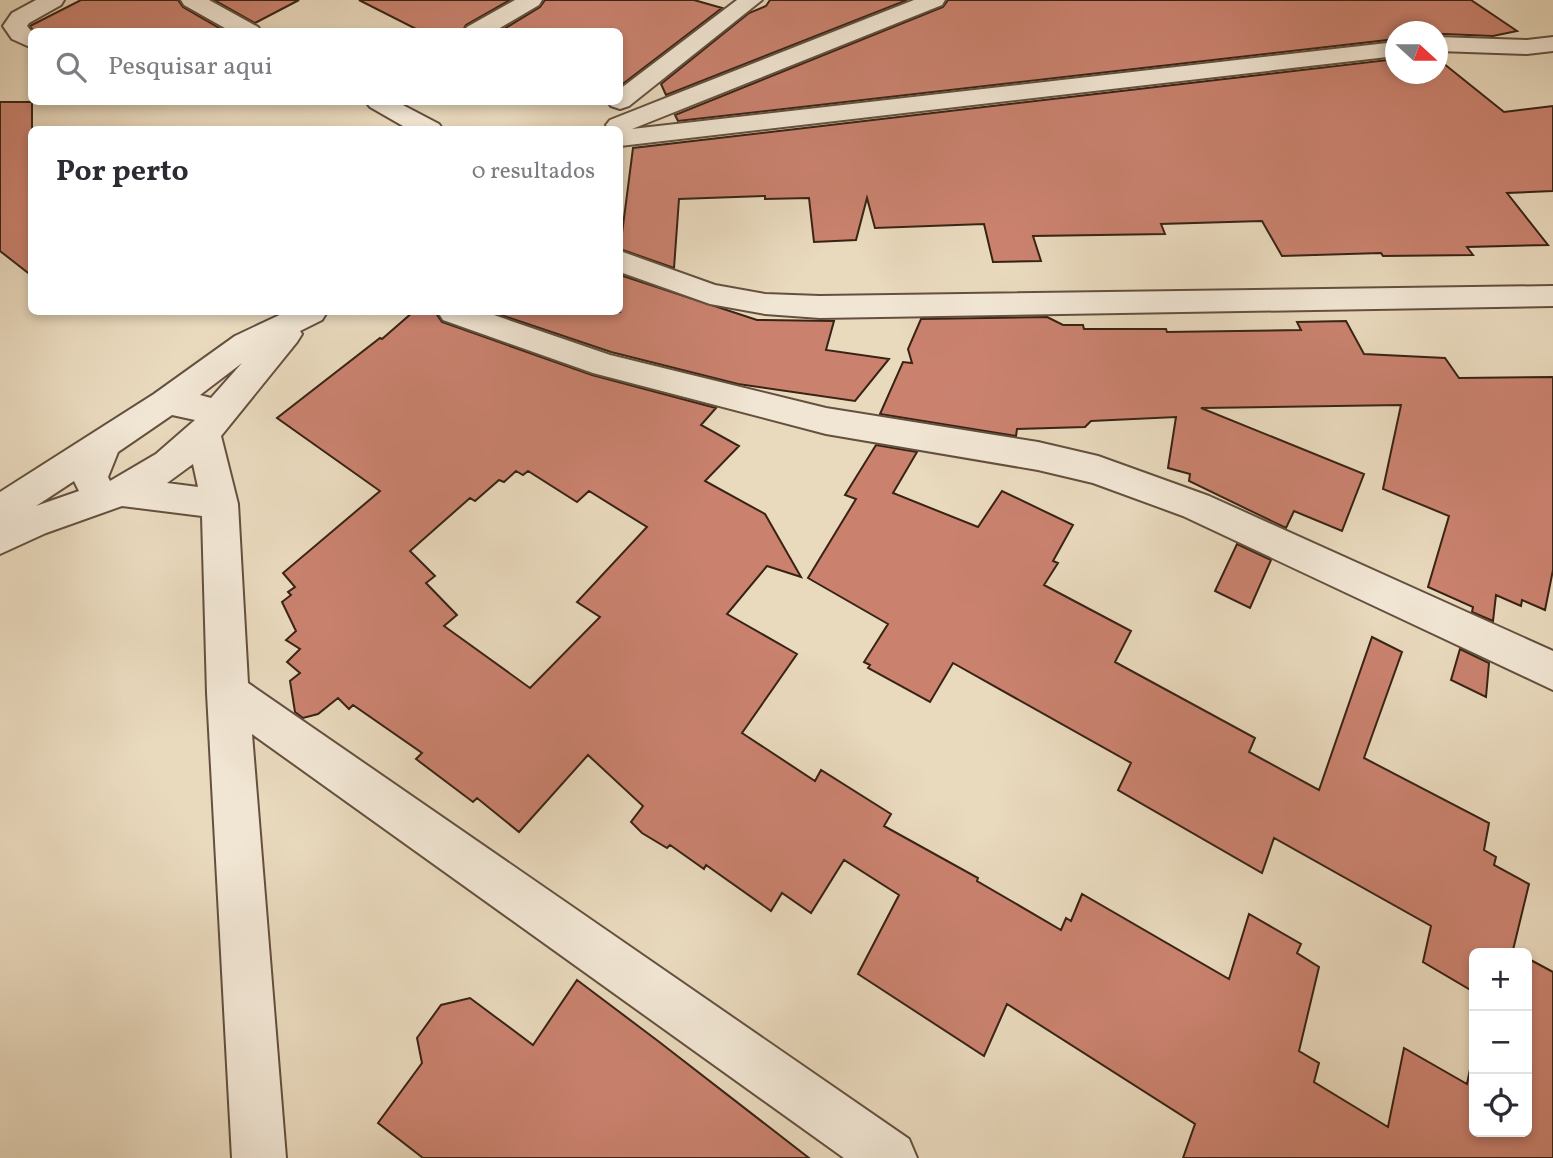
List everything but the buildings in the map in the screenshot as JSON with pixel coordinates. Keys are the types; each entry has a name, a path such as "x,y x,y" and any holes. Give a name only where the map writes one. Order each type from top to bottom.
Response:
{"street":[{"path":"28,39 20,34 15,26 20,18 52,0"},
{"path":"192,0 243,28"},
{"path":"482,28 531,0"},
{"path":"623,98 751,0"},
{"path":"618,126 934,0"},
{"path":"1448,44 1527,47 1553,44"},
{"path":"623,138 1385,50"},
{"path":"384,105 423,126"},
{"path":"597,126 614,105"},
{"path":"623,262 710,294 765,304 820,307 1553,296"},
{"path":"462,315 604,365 826,421 1038,456 1098,470 1195,506 1553,671"},
{"path":"0,512 166,403 246,344 304,316"},
{"path":"0,539 33,522 115,494 209,426 304,316"},
{"path":"166,403 196,406 209,411 220,504 228,693 259,1158"},
{"path":"103,445 90,478 98,492 220,504"},
{"path":"228,693 890,1158"}]}
